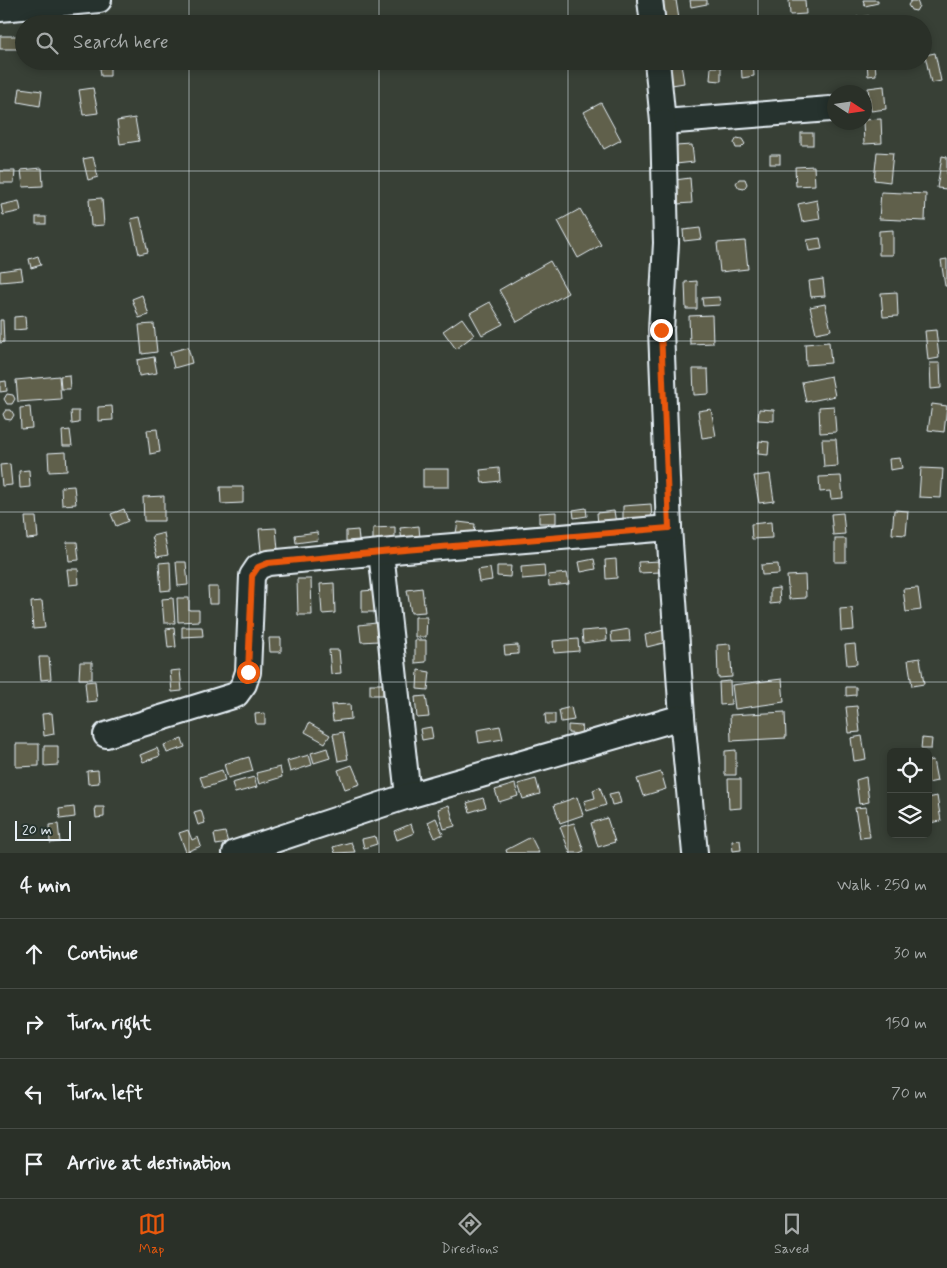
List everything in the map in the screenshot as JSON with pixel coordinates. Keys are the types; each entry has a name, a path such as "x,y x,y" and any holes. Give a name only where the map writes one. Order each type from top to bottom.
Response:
{"street":[{"path":"0,9 99,0"},
{"path":"650,0 651,15"},
{"path":"658,70 663,122 666,243 661,330 669,528 682,717 695,853"},
{"path":"663,122 827,109"},
{"path":"106,735 236,694 244,684 248,672 252,576 258,567 268,563 669,528"},
{"path":"381,552 408,796"},
{"path":"235,853 267,848 408,796 682,717"}],"building":[{"path":"662,0 676,0 678,15 665,15"},
{"path":"690,0 707,0 707,4 691,7"},
{"path":"789,0 805,0 806,14 790,15"},
{"path":"863,0 878,0 878,3 865,6"},
{"path":"911,1 917,1 919,6 916,11 911,10 908,5"},
{"path":"0,36 15,36 15,49 0,49"},
{"path":"935,53 941,81 931,83 928,70 932,70 932,54"},
{"path":"100,70 110,70 110,76 101,76"},
{"path":"670,70 682,70 684,83 672,85"},
{"path":"711,70 721,70 721,81 710,80"},
{"path":"742,70 754,70 754,76 742,78"},
{"path":"868,70 876,70 876,75 868,76"},
{"path":"884,86 886,109 872,111 872,88"},
{"path":"20,88 42,91 40,106 18,102"},
{"path":"93,88 98,113 83,115 79,90"},
{"path":"601,103 621,140 604,149 584,112"},
{"path":"135,118 139,141 120,144 117,121"},
{"path":"881,119 882,143 864,144 863,130 872,130 872,120"},
{"path":"801,133 813,133 813,145 801,145"},
{"path":"737,138 742,139 745,144 741,148 736,148 734,143"},
{"path":"692,145 694,162 676,164 675,146"},
{"path":"877,152 893,153 890,182 874,180"},
{"path":"770,155 780,155 780,164 770,164"},
{"path":"942,156 947,157 947,189 937,188"},
{"path":"93,157 98,177 88,180 83,159"},
{"path":"814,166 815,185 796,186 795,167"},
{"path":"42,168 43,186 23,187 21,170"},
{"path":"0,171 15,171 14,183 0,183"},
{"path":"690,178 692,203 677,204 675,180"},
{"path":"739,179 745,179 747,184 744,189 739,188 736,183"},
{"path":"881,192 926,194 925,221 879,219"},
{"path":"102,198 104,225 91,226 89,199"},
{"path":"817,200 820,219 802,222 798,204"},
{"path":"19,201 21,211 3,215 1,205"},
{"path":"580,209 601,245 578,258 558,221"},
{"path":"36,217 46,217 46,224 36,224"},
{"path":"140,217 148,252 139,254 131,219"},
{"path":"700,228 702,239 684,241 683,230"},
{"path":"893,230 893,255 879,255 879,231"},
{"path":"820,238 822,249 809,251 807,240"},
{"path":"745,241 748,269 720,272 717,243"},
{"path":"38,256 41,265 31,268 29,259"},
{"path":"947,259 947,286 945,286 941,260"},
{"path":"550,261 568,293 517,322 499,290"},
{"path":"21,268 23,280 0,282 0,271"},
{"path":"823,279 825,296 811,297 809,281"},
{"path":"697,281 697,309 686,309 685,282"},
{"path":"897,292 898,316 883,317 881,293"},
{"path":"142,295 149,315 139,318 132,299"},
{"path":"719,297 720,305 703,306 702,298"},
{"path":"490,302 503,324 482,335 470,313"},
{"path":"825,304 831,330 816,333 810,307"},
{"path":"712,315 713,343 690,344 689,316"},
{"path":"25,316 26,329 14,330 14,317"},
{"path":"462,318 474,335 456,349 443,331"},
{"path":"0,320 3,320 4,342 0,343"},
{"path":"154,324 157,352 142,354 139,325"},
{"path":"936,330 939,358 928,360 925,331"},
{"path":"829,342 831,363 806,365 805,344"},
{"path":"188,347 192,363 174,368 170,352"},
{"path":"154,357 157,373 139,376 137,360"},
{"path":"930,363 940,363 941,388 931,389"},
{"path":"693,369 708,369 709,394 694,395"},
{"path":"69,375 70,389 61,389 60,376"},
{"path":"59,376 61,399 18,402 16,380"},
{"path":"831,376 835,396 806,402 802,382"},
{"path":"6,381 7,391 0,392 0,382"},
{"path":"7,394 13,395 15,399 12,404 7,404 4,399"},
{"path":"932,404 947,406 944,432 928,430"},
{"path":"112,406 113,420 98,421 98,407"},
{"path":"834,406 836,432 820,433 819,407"},
{"path":"30,407 32,428 21,429 20,408"},
{"path":"711,409 716,436 702,438 698,411"},
{"path":"759,409 774,410 774,421 758,420"},
{"path":"6,410 11,410 14,415 11,420 5,419 3,414"},
{"path":"71,411 79,411 79,423 72,424"},
{"path":"157,429 160,452 150,454 147,430"},
{"path":"70,430 72,446 63,446 62,431"},
{"path":"822,439 836,439 838,466 824,467"},
{"path":"759,441 769,442 768,455 758,454"},
{"path":"66,452 67,471 49,472 48,453"},
{"path":"900,458 902,468 890,470 889,459"},
{"path":"10,464 12,485 2,486 0,465"},
{"path":"499,468 500,481 482,483 480,470"},
{"path":"921,468 943,469 941,498 919,497"},
{"path":"423,469 449,469 449,487 423,487"},
{"path":"29,470 30,487 20,488 19,471"},
{"path":"770,474 774,501 759,503 754,476"},
{"path":"841,476 843,498 831,499 830,491 820,492 819,477"},
{"path":"74,486 76,504 62,505 61,487"},
{"path":"220,487 243,487 243,503 221,504"},
{"path":"164,496 164,521 144,521 143,497"},
{"path":"651,504 652,519 623,520 623,506"},
{"path":"586,508 587,516 574,518 573,510"},
{"path":"124,509 128,521 116,526 111,514"},
{"path":"894,510 908,511 906,535 892,534"},
{"path":"614,511 616,523 598,525 597,513"},
{"path":"556,512 556,523 539,523 539,513"},
{"path":"843,513 845,534 833,535 831,514"},
{"path":"25,517 36,517 38,538 27,539"},
{"path":"458,522 475,524 474,535 456,533"},
{"path":"771,522 772,538 752,539 751,524"},
{"path":"419,526 420,539 402,540 400,528"},
{"path":"395,527 395,541 373,542 373,528"},
{"path":"276,528 278,550 261,551 259,529"},
{"path":"358,530 359,540 346,541 346,531"},
{"path":"317,532 318,540 296,543 295,535"},
{"path":"164,533 168,555 157,557 152,536"},
{"path":"835,539 846,539 846,562 835,562"},
{"path":"67,542 77,542 79,560 69,561"},
{"path":"594,559 596,569 581,572 579,562"},
{"path":"616,559 617,578 606,579 605,560"},
{"path":"661,561 661,572 639,573 638,562"},
{"path":"170,562 171,590 161,591 159,563"},
{"path":"176,562 186,562 188,585 178,586"},
{"path":"778,564 779,574 762,575 761,565"},
{"path":"544,565 545,577 522,579 521,567"},
{"path":"497,566 511,566 510,577 497,576"},
{"path":"490,568 492,580 479,582 477,570"},
{"path":"67,569 78,569 79,584 69,585"},
{"path":"567,573 569,584 549,586 548,575"},
{"path":"805,575 806,598 789,599 787,576"},
{"path":"297,579 311,579 312,615 298,615"},
{"path":"334,583 335,613 322,614 320,584"},
{"path":"208,587 218,587 218,604 209,604"},
{"path":"422,588 425,612 411,613 407,590"},
{"path":"779,588 780,603 770,604 770,589"},
{"path":"918,588 921,610 906,612 903,589"},
{"path":"374,590 375,612 362,612 362,591"},
{"path":"173,598 175,623 164,623 162,599"},
{"path":"177,598 189,598 189,610 199,610 199,621 178,622"},
{"path":"42,601 45,628 33,629 31,602"},
{"path":"852,608 854,630 841,631 840,609"},
{"path":"415,617 427,617 426,637 415,637"},
{"path":"376,623 378,641 361,642 359,625"},
{"path":"182,627 202,627 203,636 182,637"},
{"path":"174,628 176,647 168,648 166,629"},
{"path":"606,629 607,640 583,643 582,631"},
{"path":"629,629 630,641 612,642 611,632"},
{"path":"668,629 671,641 647,647 645,635"},
{"path":"269,638 281,638 281,652 270,652"},
{"path":"578,639 579,651 554,653 553,641"},
{"path":"415,640 426,640 426,662 415,663"},
{"path":"730,644 732,677 718,678 717,645"},
{"path":"855,644 857,664 847,665 845,645"},
{"path":"518,645 518,654 505,655 504,646"},
{"path":"329,650 339,650 341,673 331,674"},
{"path":"39,657 49,657 51,679 41,680"},
{"path":"920,658 924,684 912,686 908,660"},
{"path":"80,662 92,662 92,679 79,679"},
{"path":"180,670 182,691 172,692 170,671"},
{"path":"418,670 430,672 428,690 417,689"},
{"path":"782,679 784,702 735,709 732,685"},
{"path":"95,681 97,701 87,702 85,682"},
{"path":"730,681 731,704 720,705 719,682"},
{"path":"370,684 383,684 383,695 370,695"},
{"path":"846,687 856,687 856,695 846,696"},
{"path":"426,696 429,717 417,718 415,697"},
{"path":"350,704 351,719 333,721 331,705"},
{"path":"857,706 860,732 849,733 846,707"},
{"path":"571,707 574,720 561,722 559,710"},
{"path":"785,712 786,738 731,741 730,715"},
{"path":"52,713 54,734 44,736 42,714"},
{"path":"265,713 265,724 256,724 255,714"},
{"path":"545,714 555,714 555,724 546,724"},
{"path":"309,723 330,735 325,743 305,732"},
{"path":"568,725 582,726 581,734 568,733"},
{"path":"500,726 503,739 479,743 477,730"},
{"path":"431,727 433,738 422,740 420,729"},
{"path":"343,732 348,759 338,761 333,734"},
{"path":"862,736 866,759 854,761 851,738"},
{"path":"922,738 932,739 931,748 921,748"},
{"path":"182,739 185,747 167,753 164,745"},
{"path":"16,744 39,744 39,766 16,767"},
{"path":"44,746 58,746 58,765 44,766"},
{"path":"157,748 160,756 143,762 140,755"},
{"path":"327,748 330,758 314,763 311,753"},
{"path":"736,750 736,775 725,775 725,751"},
{"path":"309,755 312,765 290,772 287,761"},
{"path":"249,757 253,771 228,778 224,764"},
{"path":"932,760 937,781 932,782"},
{"path":"352,765 360,784 345,789 338,770"},
{"path":"280,767 282,777 259,784 256,773"},
{"path":"98,770 99,783 88,784 87,771"},
{"path":"222,770 225,781 204,788 200,777"},
{"path":"661,772 666,789 643,796 637,779"},
{"path":"254,777 257,787 235,793 232,783"},
{"path":"866,777 869,802 859,804 856,780"},
{"path":"536,779 540,794 523,799 518,784"},
{"path":"728,779 741,779 741,808 729,809"},
{"path":"515,784 518,796 499,802 495,790"},
{"path":"600,787 606,805 587,811 584,801 595,798 593,790"},
{"path":"618,792 621,803 612,805 609,794"},
{"path":"937,796 941,821 932,822 932,797"},
{"path":"577,797 583,815 560,823 554,805"},
{"path":"483,798 486,807 470,812 467,803"},
{"path":"449,805 455,826 444,829 438,809"},
{"path":"74,807 75,817 60,819 59,809"},
{"path":"95,807 104,807 104,817 96,818"},
{"path":"866,807 870,837 860,838 855,808"},
{"path":"201,810 205,823 198,825 194,812"},
{"path":"436,818 443,834 435,838 428,822"},
{"path":"607,818 615,842 598,847 591,823"},
{"path":"574,823 584,851 579,853 570,853 560,827"},
{"path":"58,824 60,842 50,843 49,825"},
{"path":"411,824 414,833 397,840 394,831"},
{"path":"188,830 192,840 198,837 201,846 186,852 179,833"},
{"path":"225,832 228,843 216,845 214,834"},
{"path":"375,836 377,844 364,848 362,839"},
{"path":"531,837 539,853 507,853 506,850"},
{"path":"740,840 741,850 733,851 732,841"},
{"path":"351,842 355,852 335,853 333,847"}],"route":[{"path":"248,672 252,576 258,567 268,563 669,528 661,330"}]}
